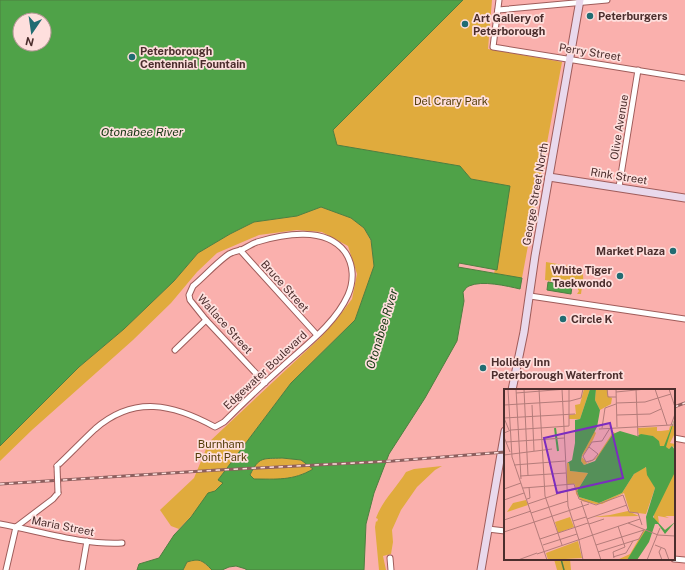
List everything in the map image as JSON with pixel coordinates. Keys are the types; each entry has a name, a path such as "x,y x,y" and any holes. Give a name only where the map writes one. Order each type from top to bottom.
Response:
{"main road":[{"name":"George Street North","path":"512,389 530,296 579,1"},
{"name":"Rink Street","path":"549,177 685,198"},
{"path":"481,570 504,437"}],"street":[{"path":"499,0 498,10 579,1 607,0"},
{"name":"Perry Street","path":"498,10 493,47 685,78"},
{"name":"Olive Avenue","path":"619,187 638,70"},
{"name":"Edgewater Boulevard","path":"16,527 53,500 58,493 57,466 96,429 119,413 146,406 160,406 178,410 215,427 224,422 338,314 351,288 353,276 352,269 342,248 324,237 305,234 258,242 233,252 193,286 189,295"},
{"name":"Bruce Street","path":"240,250 317,335"},
{"name":"Wallace Street","path":"189,295 190,300 206,320 265,382"},
{"path":"530,296 685,319"},
{"path":"175,350 206,320"},
{"path":"675,438 685,440"},
{"name":"Maria Street","path":"0,524 87,541 122,543"},
{"path":"6,570 16,527"},
{"path":"488,529 504,531"},
{"path":"82,570 87,541"},
{"path":"390,558 391,570"},
{"path":"675,559 685,560"}],"green space":[{"name":"Del Crary Park","path":"463,0 492,0 488,49 562,62 522,278 494,274 509,186 471,179 459,166 336,145 333,130"},
{"name":"Burnham Point Park","path":"321,207 351,218 364,228 371,241 374,266 355,320 291,383 218,480 224,482 179,529 171,526 160,510 194,478 209,442 320,338 352,299 357,274 348,246 322,232 297,230 259,235 217,253 197,272 171,303 133,340 32,430 0,461 0,446 5,440 79,367 124,329 174,281 198,253 254,222 297,216"},
{"path":"546,262 580,268 583,274 581,294 577,294 579,291 575,285 545,280"},
{"path":"282,458 301,460 313,469 298,476 284,479 254,479 250,475 256,463 262,459"},
{"path":"442,466 435,470 417,487 401,510 392,530 393,542 391,554 383,556 386,570 379,570 375,527 378,519 376,518 382,506 406,472 414,469"},
{"path":"197,559 212,570 183,570 187,562"},
{"path":"554,560 570,560 571,570 557,570"}],"water":[{"name":"Otonabee River","path":"0,0 463,0 333,130 337,145 460,166 471,179 510,186 497,270 459,263 458,267 522,278 520,289 494,284 474,284 468,286 463,292 464,301 457,341 425,398 389,454 374,493 366,524 364,570 246,570 236,566 222,570 212,570 203,562 195,560 187,562 183,570 137,570 139,564 159,558 174,535 191,517 208,493 215,491 223,483 218,480 291,383 355,320 374,266 371,240 364,228 351,218 321,207 297,216 254,222 230,234 198,253 174,281 124,329 79,367 0,446","holes":["270,458 301,460 313,469 298,476 284,478 254,479 250,475 256,464 262,460"]},
{"path":"548,282 572,286 571,294 547,290"}],"waterway":[{"path":"561,560 564,570"}],"railway":[{"path":"675,407 685,403"},
{"path":"0,484 218,470 393,461 504,452"}],"place":[{"name":"Peterburgers","path":"590,16"},
{"name":"Art Gallery of Peterborough","path":"465,24"},
{"name":"Peterborough Centennial Fountain","path":"132,57"},
{"name":"Market Plaza","path":"673,251"},
{"name":"White Tiger Taekwondo","path":"620,276"},
{"name":"Circle K","path":"563,319"},
{"name":"Holiday Inn Peterborough Waterfront","path":"483,368"}]}
